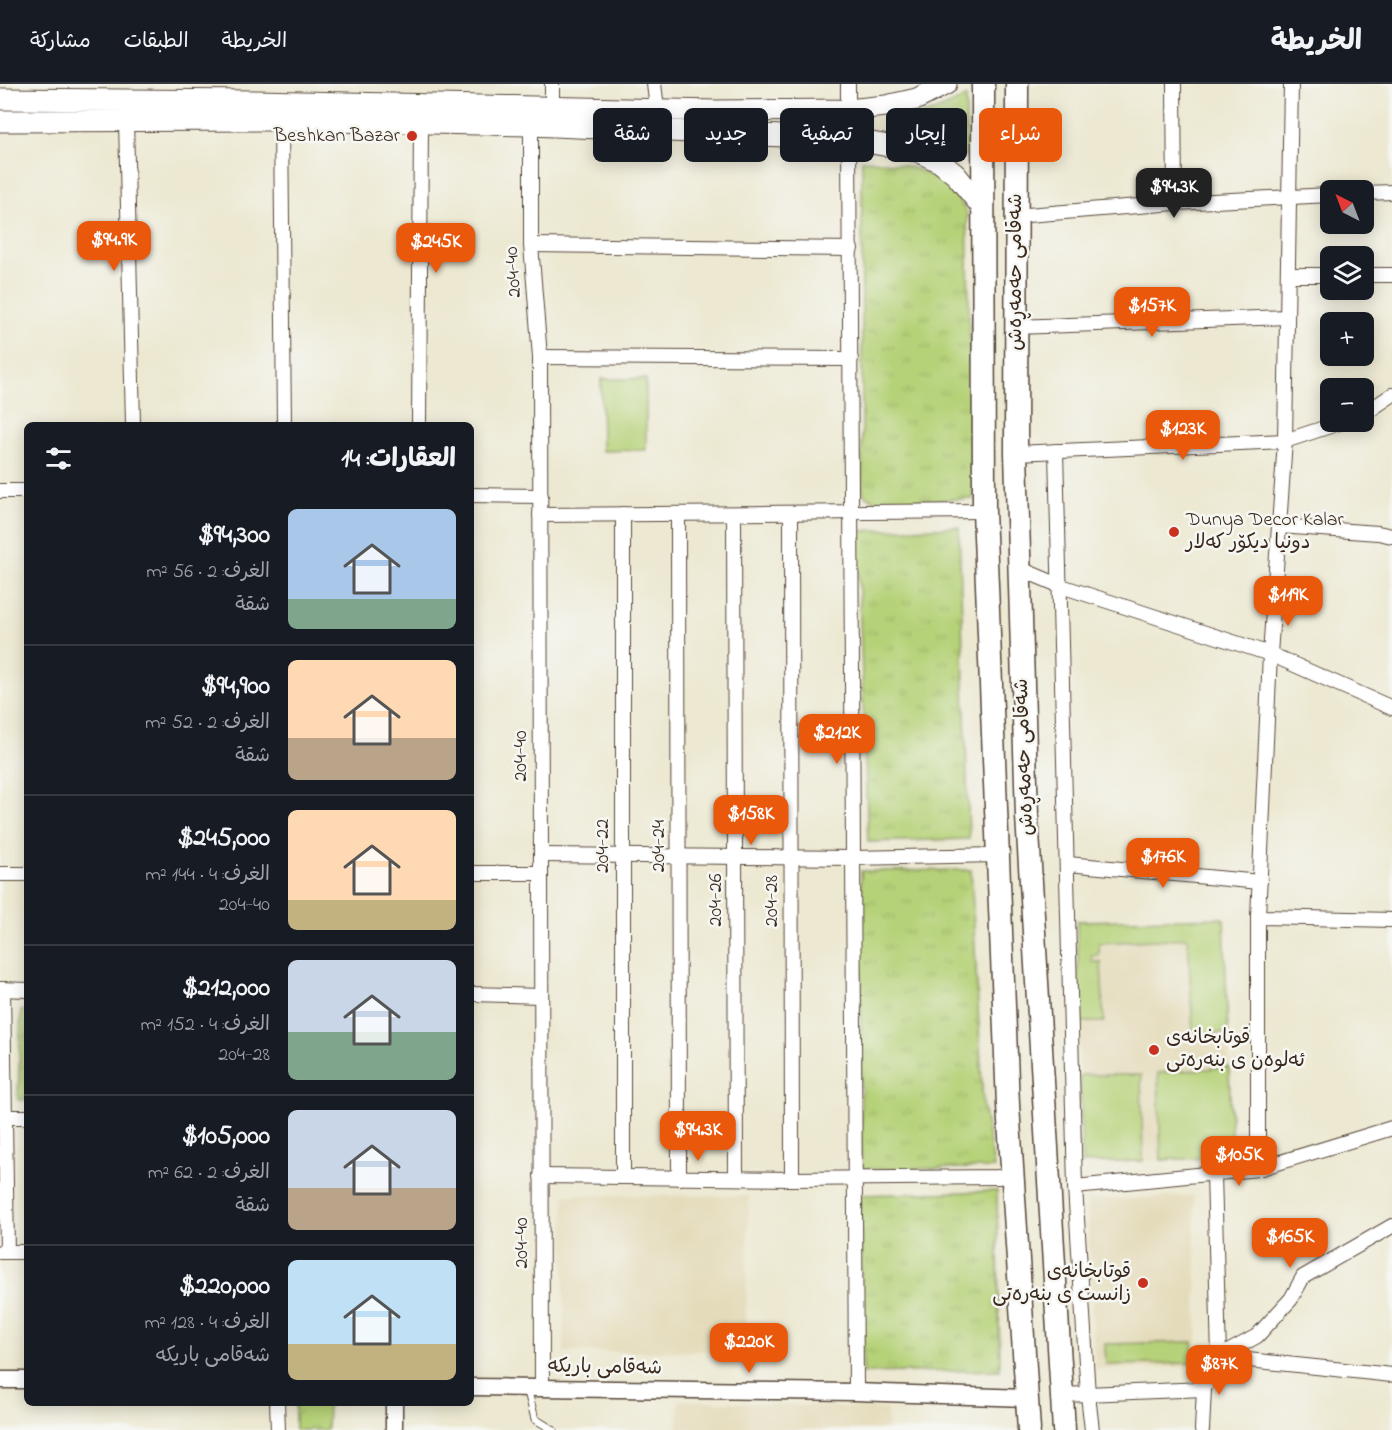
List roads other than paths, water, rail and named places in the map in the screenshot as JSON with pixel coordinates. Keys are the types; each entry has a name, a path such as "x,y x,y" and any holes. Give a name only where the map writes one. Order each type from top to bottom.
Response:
{"highway":[{"name":"شەقامی حەمەڕەش","path":"983,84 984,511 1008,1105 1029,1430"},
{"name":"شەقامی حەمەڕەش","path":"1017,84 1015,216 1018,568 1027,816 1064,1430"},
{"path":"1008,1105 1046,1106"}],"main road":[{"path":"867,108 917,99 946,84"},
{"path":"0,99 657,108"},
{"path":"0,121 280,120 684,131"},
{"path":"874,143 917,151 932,158 956,175 982,207"}],"street":[{"path":"552,84 552,107"},
{"path":"654,84 657,108"},
{"path":"848,84 848,108"},
{"path":"1174,84 1175,203"},
{"path":"1257,1169 1258,917 1270,654 1285,441 1292,84"},
{"path":"126,120 133,422"},
{"path":"280,120 284,422"},
{"path":"419,422 421,124"},
{"name":"204-40","path":"531,125 531,245 540,357 541,1176 535,1388"},
{"path":"849,162 856,1392"},
{"path":"1374,193 1392,192"},
{"path":"1015,216 1175,203 1320,195"},
{"path":"531,245 851,249"},
{"path":"1289,275 1320,275"},
{"path":"1374,275 1392,275"},
{"path":"1016,327 1287,317"},
{"path":"540,357 851,360"},
{"path":"1374,407 1392,395"},
{"path":"1016,453 1285,441 1320,429"},
{"path":"1056,451 1075,1187 1092,1430"},
{"path":"0,491 24,491"},
{"path":"474,495 540,496"},
{"path":"540,515 852,514 984,511"},
{"name":"204-22","path":"623,514 623,1177"},
{"name":"204-24","path":"678,514 679,1178"},
{"name":"204-26","path":"734,514 736,1178"},
{"name":"204-28","path":"791,514 792,1179"},
{"path":"1279,526 1392,536"},
{"path":"1018,568 1061,586 1270,654 1392,708"},
{"path":"541,855 854,858 998,855"},
{"path":"1068,864 1260,882"},
{"path":"474,873 541,873"},
{"path":"0,874 24,874"},
{"path":"1258,917 1392,920"},
{"path":"24,990 1,989 5,1117 4,1252 24,1252"},
{"path":"474,994 540,996"},
{"path":"5,1117 24,1117"},
{"path":"1075,1187 1257,1169 1391,1131"},
{"path":"1202,1430 1204,1389 1219,1357 1214,1174"},
{"path":"541,1176 792,1179 1012,1175"},
{"path":"1219,1357 1257,1336 1291,1299 1303,1277 1392,1226"},
{"path":"1219,1357 1392,1375"},
{"path":"0,1380 24,1380"},
{"name":"شەقامی باریکە","path":"474,1387 856,1392 1026,1398"},
{"path":"1062,1395 1204,1389"},
{"path":"277,1406 278,1430"},
{"path":"394,1406 394,1430"}],"lane":[{"path":"534,1430 535,1388"},
{"path":"535,1419 553,1430"}],"place":[{"name":"Beshkan Bazar","path":"412,136"},
{"name":"Dunya Decor Kalar دونیا دیکۆر کەلار","path":"1174,532"},
{"name":"قوتابخانەی ئەلوەن ی بنەرەتی","path":"1154,1050"},
{"name":"قوتابخانەی زانست ی بنەرەتی","path":"1143,1283"}]}
